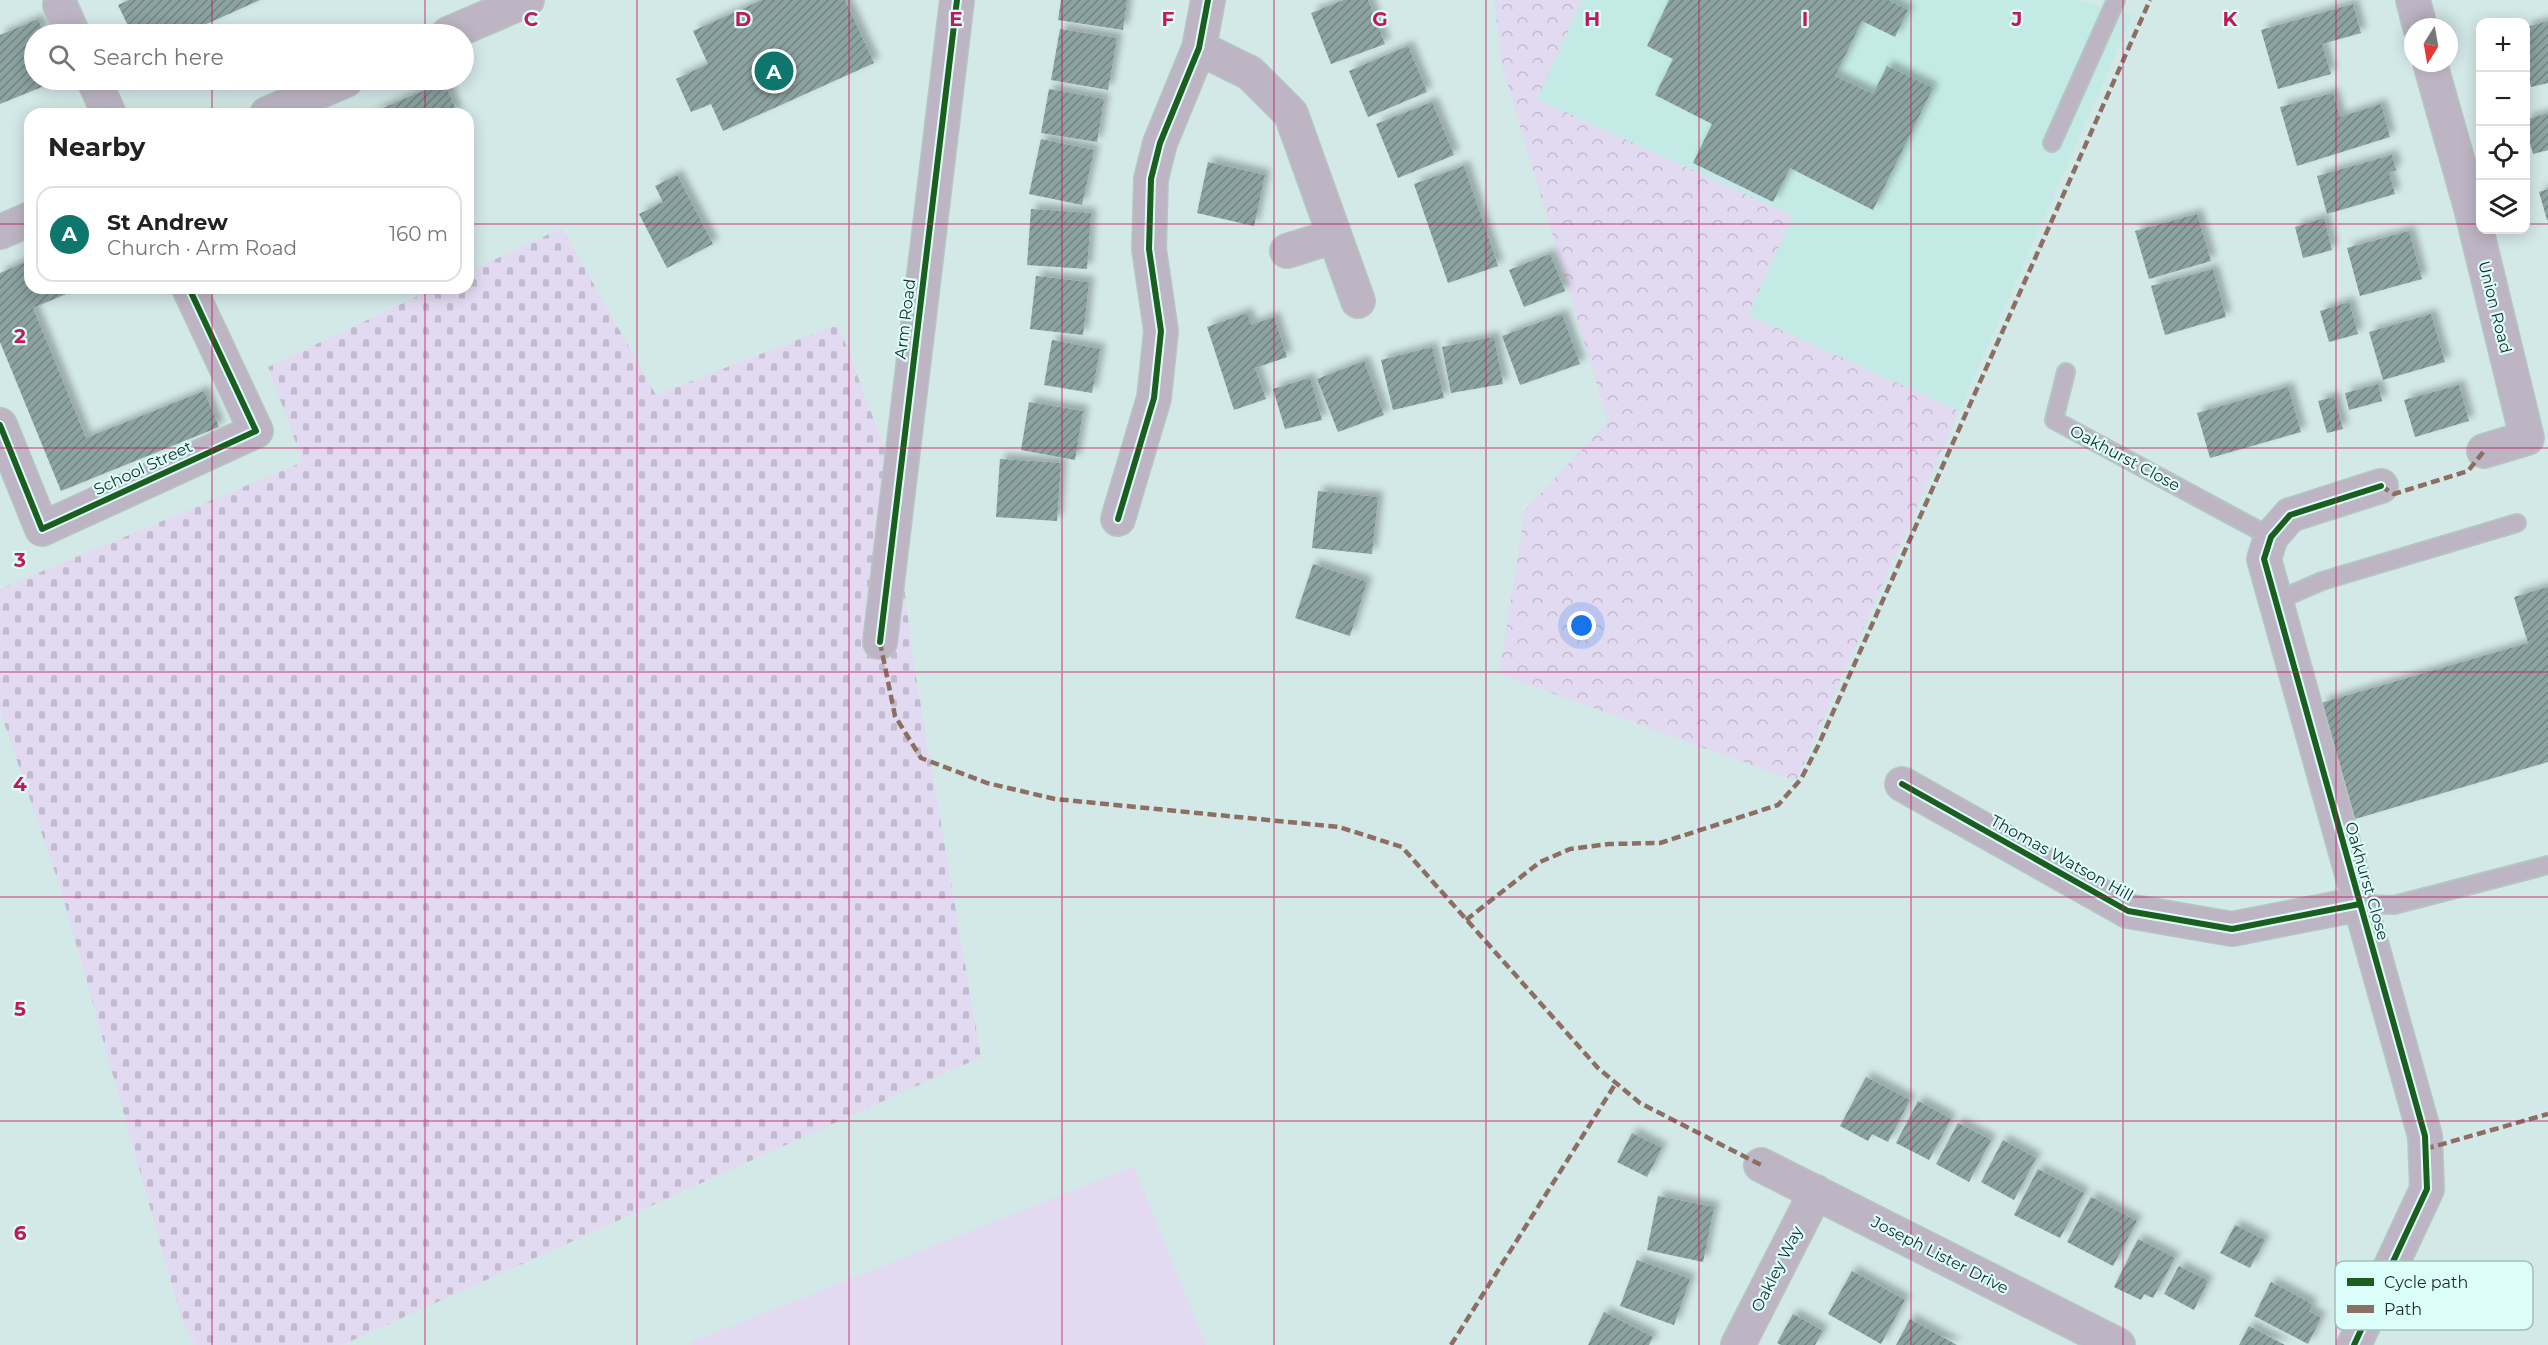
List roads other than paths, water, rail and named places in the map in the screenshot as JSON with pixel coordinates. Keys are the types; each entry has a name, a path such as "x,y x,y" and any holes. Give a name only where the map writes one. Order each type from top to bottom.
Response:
{"street":[{"path":"471,24 526,0"},
{"name":"Arm Road","path":"880,642 957,0"},
{"path":"1118,519 1154,398 1161,331 1149,249 1151,180 1160,143 1199,48 1208,0"},
{"path":"2413,0 2418,18"},
{"path":"60,5 69,24"},
{"path":"1199,48 1250,74 1291,114 1358,301"},
{"name":"Union Road","path":"2433,72 2538,435 2484,451"},
{"path":"98,90 106,108"},
{"path":"281,108 323,90"},
{"path":"0,232 24,222"},
{"path":"1287,251 1335,236"},
{"name":"School Street","path":"0,424 42,529 256,430 192,294"},
{"path":"2271,537 2290,515 2381,486"},
{"name":"Oakhurst Close","path":"2271,537 2264,559 2425,1136 2427,1189 2393,1261"},
{"name":"Thomas Watson Hill","path":"1902,784 2128,911 2232,929 2360,904"},
{"name":"Joseph Lister Drive","path":"1761,1166 2118,1345"},
{"name":"Oakley Way","path":"1738,1345 1816,1192"},
{"name":"Oakhurst Close","path":"2354,1345 2361,1330"}],"lane":[{"path":"2052,143 2116,0"},
{"name":"Oakhurst Close","path":"2066,372 2054,420 2271,537"},
{"path":"2276,601 2322,581 2517,523"},
{"path":"2360,904 2394,905 2548,865"}],"place":[{"name":"St Andrew","path":"774,71"}]}
